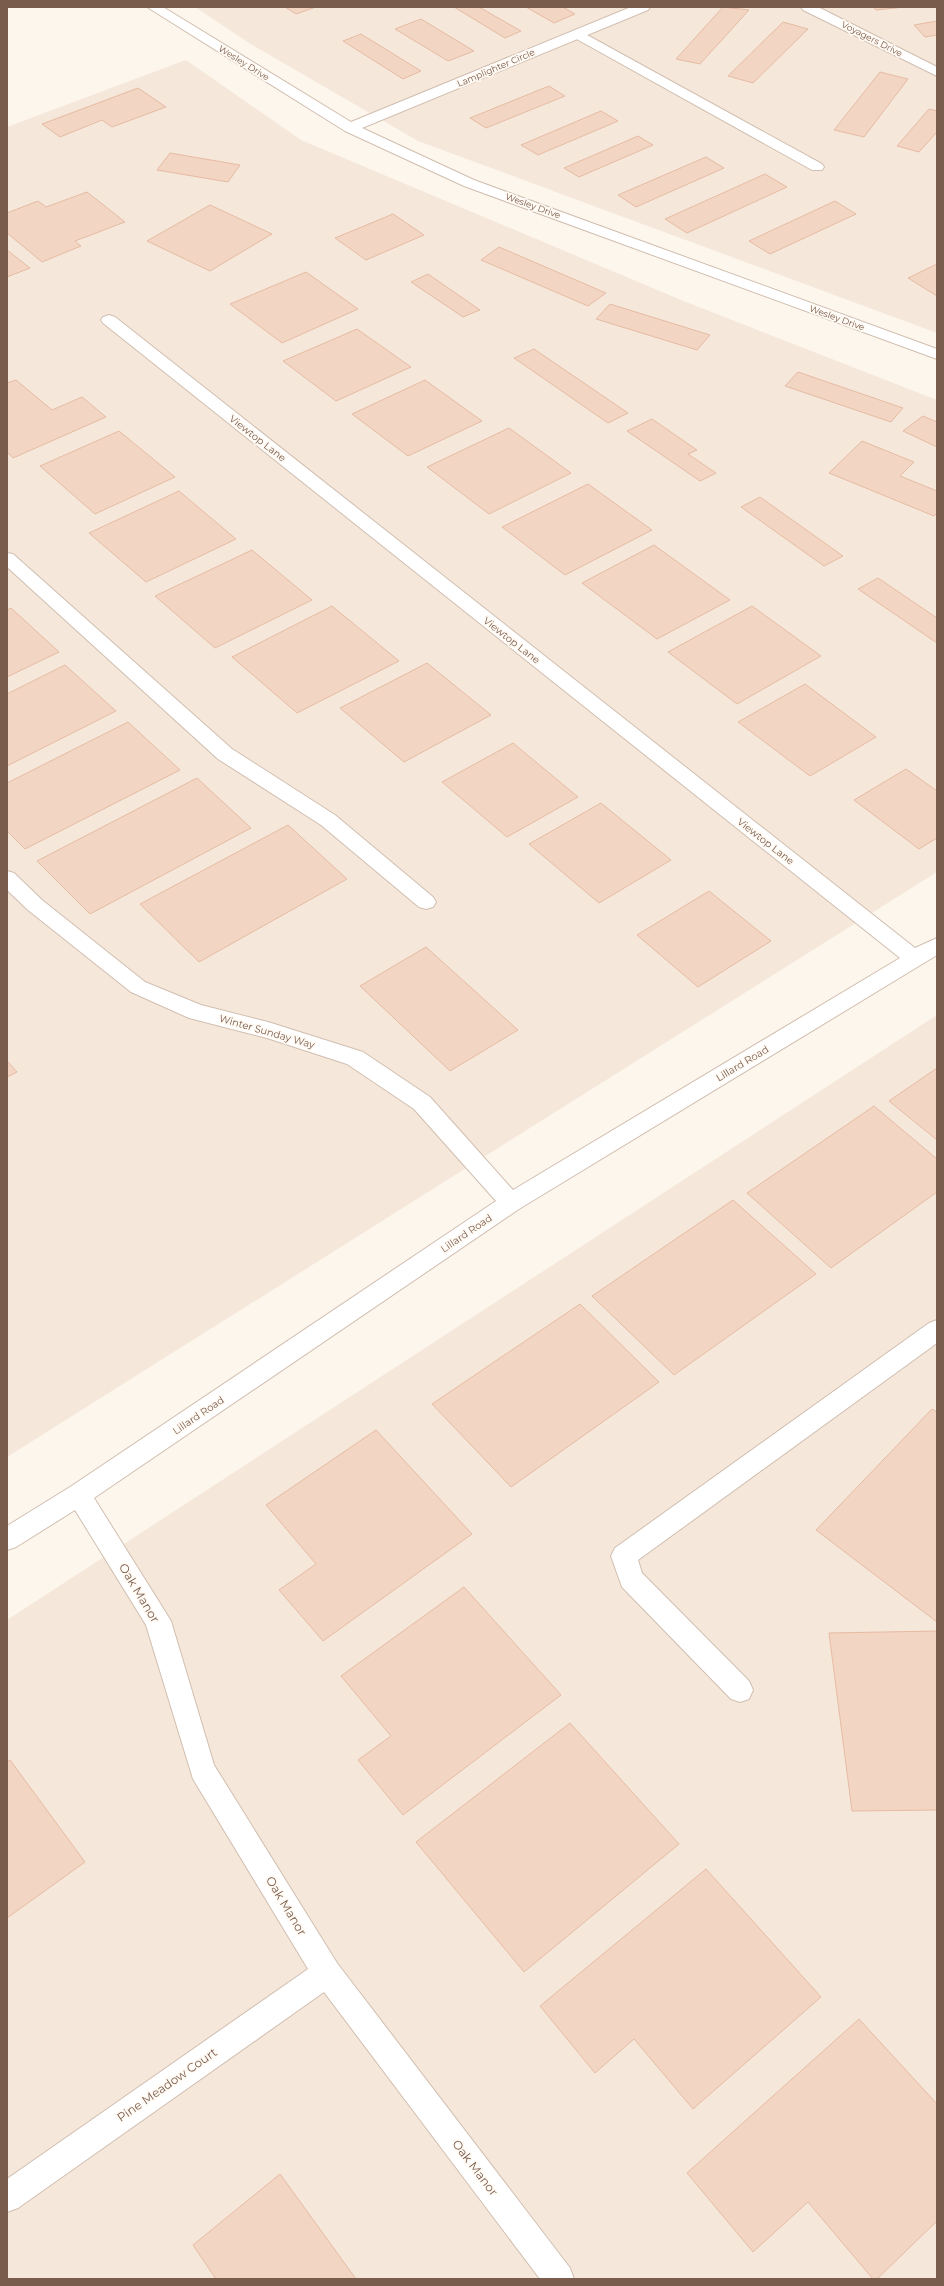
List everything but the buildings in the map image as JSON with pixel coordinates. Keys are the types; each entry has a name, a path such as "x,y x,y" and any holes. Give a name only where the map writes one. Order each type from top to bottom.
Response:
{"street":[{"name":"Wesley Drive","path":"154,7 350,128 469,182 937,354"},
{"name":"Lamplighter Circle","path":"350,128 643,7"},
{"name":"Voyagers Drive","path":"808,7 937,72"},
{"path":"578,34 817,167"},
{"name":"Viewtop Lane","path":"109,320 915,959"},
{"path":"7,558 225,754 328,820 426,902"},
{"name":"Winter Sunday Way","path":"7,878 35,905 138,987 196,1012 268,1030 355,1058 422,1103 511,1204"},
{"name":"Lillard Road","path":"7,1539 79,1496 511,1204 937,945"},
{"path":"740,1690 631,1579 624,1556 937,1330"},
{"name":"Oak Manor","path":"79,1496 158,1621 202,1770 327,1973 559,2279"},
{"name":"Pine Meadow Court","path":"7,2197 327,1973"}],"shaded area":[{"path":"195,7 937,7 937,333 418,141 249,43"},
{"path":"186,60 301,140 686,302 937,400 937,872 7,1457 7,127"},
{"path":"937,1015 937,2279 7,2279 7,1620"}]}
